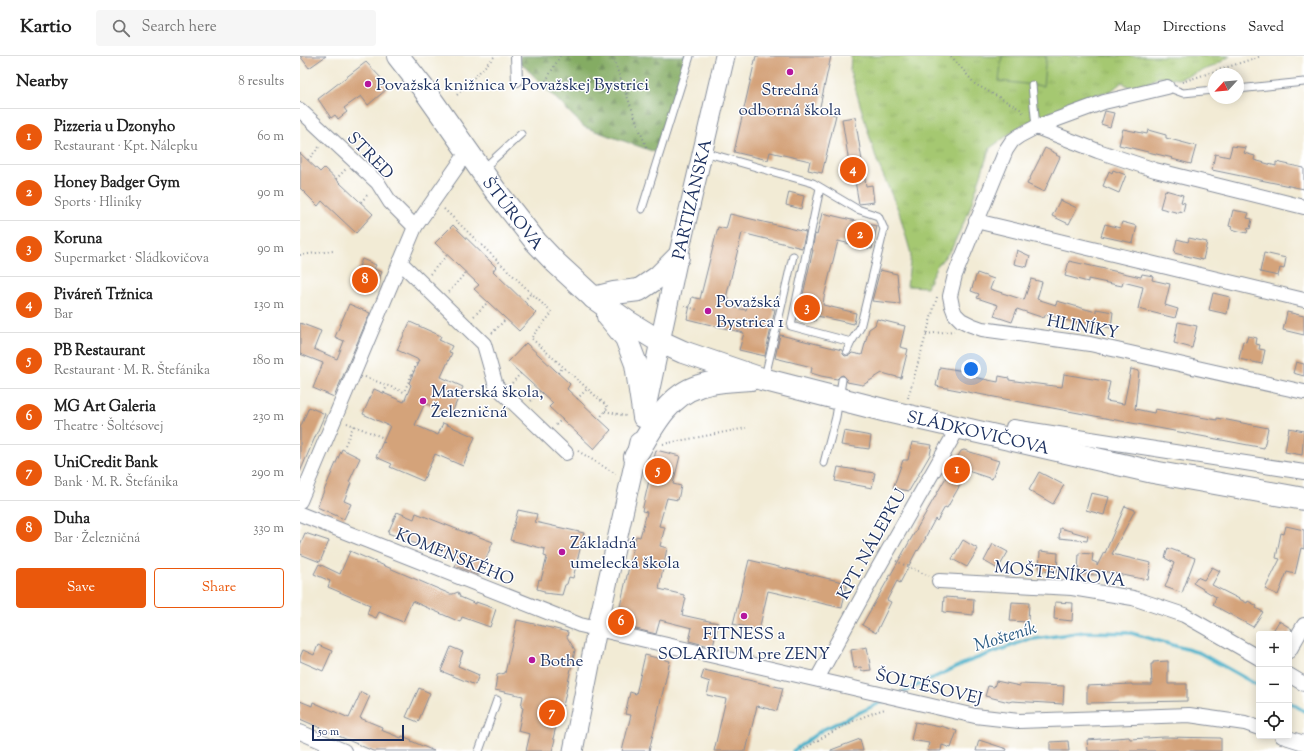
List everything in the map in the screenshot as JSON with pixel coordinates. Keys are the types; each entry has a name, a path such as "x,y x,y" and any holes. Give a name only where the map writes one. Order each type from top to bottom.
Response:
{"main road":[{"name":"ŠTÚROVA","path":"398,56 423,88 511,212 536,242 556,263 594,298 622,319 659,341"},
{"name":"PARTIZÁNSKA","path":"573,751 597,630 635,457 635,417 659,341 725,56"},
{"path":"635,417 636,364 626,338 594,298 614,293 639,290 658,277 678,258"},
{"name":"SLÁDKOVIČOVA","path":"659,341 683,352 763,379 841,390 958,428 1007,432 1153,472 1304,499"},
{"path":"635,457 664,411 680,396 688,391 700,386 722,381 763,379"}],"street":[{"path":"516,56 517,81"},
{"name":"HLINÍKY","path":"1167,87 1104,102 1036,127 1019,136 1012,142 1006,150 955,274 950,296 952,306 961,320 982,329 1090,344 1304,392"},
{"name":"STRED","path":"300,110 378,183 390,202 415,227"},
{"path":"1036,127 1098,151 1155,170 1304,207"},
{"path":"300,501 415,227 468,151"},
{"path":"976,220 1304,300"},
{"path":"400,262 483,342 496,386 566,452"},
{"name":"KPT. NÁLEPKU","path":"817,679 958,428"},
{"name":"SLÁDKOVIČOVA","path":"1007,432 1304,472"},
{"name":"KOMENSKÉHO","path":"300,514 573,622 597,630"},
{"name":"MOŠTENÍKOVA","path":"939,581 1072,588 1133,598 1184,615 1256,656"},
{"path":"1292,646 1304,625"},
{"name":"ŠOLTÉSOVEJ","path":"597,630 884,694 975,716 1019,721 1189,715 1245,723 1256,727"},
{"path":"1292,678 1304,684"},
{"path":"300,732 344,751"},
{"path":"1290,739 1304,744"}],"lane":[{"path":"642,208 690,56"},
{"path":"1244,88 1304,82"},
{"path":"1032,85 1036,127"},
{"path":"1167,87 1183,93 1208,91"},
{"path":"481,171 521,134"},
{"path":"702,152 813,183 857,209 878,216 884,229 860,328 851,342 847,352"},
{"path":"820,188 791,326 851,342"},
{"path":"763,379 793,256"},
{"path":"824,464 841,390"},
{"path":"479,751 497,700"}],"path":[{"path":"457,95 495,56"},
{"path":"542,88 560,56"},
{"path":"612,56 647,148"},
{"path":"951,56 974,84 1020,109 1036,127"},
{"path":"1167,87 1261,56"},
{"path":"308,160 328,137"},
{"path":"442,208 552,313 531,338 608,407 599,419"},
{"path":"300,255 333,251"},
{"path":"422,284 447,255"},
{"path":"441,302 466,272"},
{"path":"524,301 531,293"},
{"path":"465,326 488,302"},
{"path":"682,305 698,310"},
{"path":"483,342 506,320"},
{"path":"908,399 926,334 964,330 971,325"},
{"path":"364,377 404,392 418,360"},
{"path":"558,373 563,366"},
{"path":"384,393 387,386"},
{"path":"577,399 587,389"},
{"path":"605,411 635,417"},
{"path":"344,422 384,438 384,444"},
{"path":"345,445 354,425"},
{"path":"656,445 746,428"},
{"path":"566,452 575,449 616,474"},
{"path":"892,559 939,581"},
{"path":"801,751 854,721 889,708"}],"green space":[{"path":"520,56 686,56 655,152 584,127 520,62"},
{"path":"851,56 1230,56 1215,66 1178,79 1158,77 1135,91 1122,82 1111,91 1085,97 1022,125 990,148 969,211 951,250 936,267 927,287 907,286 911,254 899,212 877,161 850,71"},
{"path":"1002,56 1046,56 1043,86 999,81"}],"building":[{"path":"300,56 326,56 309,68"},
{"path":"756,56 831,56 819,111 836,115 822,173 808,170 810,161 770,152 768,160 734,152"},
{"path":"366,62 381,78 380,79 387,89 368,105 361,96 344,108 347,112 338,119 335,115 331,118 318,99"},
{"path":"1105,111 1114,113 1110,127 1101,124"},
{"path":"855,117 866,186 872,185 874,202 859,204 854,175 851,175 842,119"},
{"path":"1123,129 1147,134 1148,130 1166,135 1166,138 1196,146 1191,164 1172,159 1173,158 1119,145"},
{"path":"1232,146 1246,148 1244,153 1255,156 1254,160 1276,166 1276,162 1304,168 1304,189 1212,170 1215,154 1229,157"},
{"path":"1045,148 1060,157 1044,192 1027,184"},
{"path":"300,153 320,172 324,168 373,214 356,233 322,201 318,206 300,188"},
{"path":"1113,170 1126,175 1119,193 1103,186 1109,171 1112,173"},
{"path":"1165,190 1183,195 1181,202 1185,203 1183,212 1179,211 1179,213 1160,208"},
{"path":"789,192 804,196 801,209 786,205"},
{"path":"1060,200 1077,208 1069,224 1052,216"},
{"path":"1233,210 1249,213 1247,218 1252,219 1250,229 1248,228 1247,233 1231,229 1232,227 1229,226"},
{"path":"822,213 877,226 872,249 838,241 824,297 823,305 856,313 854,324 817,316 815,321 798,317 813,250 815,234 817,235"},
{"path":"730,214 806,232 802,248 742,233 726,298 729,298 727,306 746,310 748,303 773,306 772,309 775,309 765,356 739,350 744,333 687,319 692,297 700,299 718,227 726,229"},
{"path":"1122,222 1137,226 1133,243 1101,236 1105,224 1120,228"},
{"path":"453,225 496,267 493,271 536,313 519,331 474,289 479,285 435,243"},
{"path":"1189,238 1207,242 1203,260 1174,253 1177,239 1188,242"},
{"path":"1017,250 1030,256 1027,267 1014,264"},
{"path":"1264,253 1286,258 1284,269 1280,268 1278,276 1260,272"},
{"path":"362,259 376,265 374,269 382,272 373,293 352,284"},
{"path":"1069,261 1141,277 1142,274 1153,276 1152,280 1170,284 1165,305 1178,309 1175,318 1138,309 1143,287 1123,282 1122,286 1088,279 1088,282 1065,276"},
{"path":"880,270 897,274 900,304 872,301"},
{"path":"977,273 994,279 990,289 1024,300 1031,279 1042,282 1037,299 1056,305 1057,301 1096,312 1096,309 1113,312 1111,328 1076,323 1046,314 1044,318 1017,309 1012,322 994,316 998,305 977,298 979,294 971,291"},
{"path":"1213,293 1230,297 1227,314 1209,310"},
{"path":"349,304 370,313 334,397 313,388 323,363 300,354 300,323 321,331 314,349 337,359 344,341 335,337"},
{"path":"1287,312 1304,316 1304,335 1283,330"},
{"path":"877,319 905,326 900,347 908,349 901,378 882,373 863,385 847,382 843,375 837,379 811,373 812,367 775,358 780,335 842,350 845,356 852,353 862,355 869,329 875,325"},
{"path":"410,322 441,336 439,340 452,346 449,352 452,353 441,377 463,387 451,415 425,403 415,425 438,435 443,423 475,437 463,466 435,454 423,481 390,467 392,464 376,457 390,426 363,414 374,389 404,402 411,385 409,383 419,360 397,350"},
{"path":"1178,322 1197,326 1192,348 1174,343"},
{"path":"1248,336 1257,338 1256,344 1260,345 1259,349 1265,350 1262,364 1239,359 1243,341 1246,342"},
{"path":"526,343 570,384 567,389 611,430 594,449 549,407 553,403 508,362"},
{"path":"1296,362 1304,364 1304,376 1293,373"},
{"path":"940,367 964,371 963,375 998,382 999,376 1009,378 1009,380 1062,387 1064,374 1110,382 1106,401 1124,404 1131,369 1139,371 1135,409 1154,413 1155,409 1217,420 1217,418 1268,428 1264,448 936,386"},
{"path":"309,407 325,414 300,472 300,428"},
{"path":"1289,428 1304,431 1302,455 1285,452"},
{"path":"844,431 871,436 869,449 841,445"},
{"path":"912,442 932,445 930,455 909,491 893,488 903,460 908,460"},
{"path":"342,449 360,458 349,482 351,483 344,501 351,504 344,519 317,507"},
{"path":"656,450 680,456 673,484 681,486 678,500 667,498 659,526 665,527 660,546 667,548 659,589 684,595 686,598 682,615 718,623 713,647 689,641 692,628 660,620 656,634 616,624 636,536 640,537 647,512 642,511"},
{"path":"964,450 999,461 992,479 968,471 947,508 945,507 937,521 935,519 926,538 918,551 917,550 900,583 897,581 887,600 891,602 876,633 862,625 961,451"},
{"path":"838,467 875,473 872,488 835,481"},
{"path":"1039,472 1064,485 1053,504 1029,490"},
{"path":"1091,493 1109,497 1104,515 1086,510"},
{"path":"1125,506 1135,510 1112,554 1151,563 1148,580 1097,570 1097,575 1078,574 1079,553 1093,554 1092,561 1097,563 1097,566 1104,552 1105,553"},
{"name":"Základná umelecká škola","path":"518,510 537,514 535,522 584,533 573,578 569,577 562,595 544,593 544,591 537,589 547,557 544,556 545,549 510,540"},
{"path":"397,512 414,519 416,513 493,542 479,575 455,566 458,560 388,533"},
{"path":"1286,526 1304,530 1304,549 1301,548 1295,574 1287,572 1278,595 1265,589 1280,559 1276,558 1281,533 1284,534"},
{"path":"1060,528 1088,536 1087,541 1059,538"},
{"path":"305,533 329,541 320,562 300,554 300,545"},
{"path":"963,540 978,549 967,567 952,559"},
{"path":"993,544 1008,552 998,569 984,561"},
{"path":"1168,548 1195,558 1182,593 1165,587 1174,563 1165,558"},
{"path":"350,551 450,594 458,592 460,597 476,604 476,602 496,609 490,627 462,617 460,622 412,601 403,622 379,612 376,618 367,614 370,605 328,587 330,581 314,574 319,564 340,574"},
{"path":"1040,551 1058,553 1057,572 1039,571"},
{"path":"749,560 847,583 842,608 768,591 759,630 733,624"},
{"path":"1212,567 1220,571 1212,585 1247,603 1248,601 1257,606 1256,608 1263,612 1253,627 1213,605 1216,597 1193,583 1197,577 1204,580"},
{"path":"944,597 974,599 973,615 943,612"},
{"path":"1012,602 1029,603 1028,622 1010,621"},
{"path":"1055,602 1073,603 1072,621 1054,619"},
{"path":"517,620 568,632 567,637 575,650 563,706 561,705 553,739 555,739 552,751 526,751 530,734 518,731 523,708 521,707 523,696 495,690 497,675 505,673"},
{"path":"1279,621 1292,629 1291,631 1273,631"},
{"path":"318,645 332,651 323,671 300,661 303,650 314,655"},
{"path":"451,647 463,652 458,666 479,675 475,685 441,671"},
{"path":"867,647 871,670 862,671 861,667 854,668 851,650"},
{"path":"645,655 670,661 649,751 622,751 631,715 625,714 630,692 636,694"},
{"path":"1168,661 1168,684 1187,684 1187,701 1087,703 1087,686 1132,684 1152,685 1151,664 1153,664 1153,662"},
{"path":"704,670 783,688 777,711 757,706 746,751 714,751 726,699 707,695 710,682 701,679"},
{"path":"996,681 1020,686 1020,684 1064,686 1063,704 1009,702 985,696 988,686 994,687"},
{"path":"419,688 430,693 418,722 406,717"},
{"path":"361,692 370,696 360,718 382,727 381,730 401,738 402,736 434,751 373,751 300,719 300,701 312,706 313,702 349,718"},
{"path":"915,722 941,726 957,731 951,748 942,745 941,751 927,751 929,743 911,740"},
{"path":"1129,737 1130,739 1164,737 1221,738 1221,751 1088,751 1087,740"},
{"path":"860,739 863,751 831,751 831,750"},
{"path":"979,740 1007,749 1006,751 976,751"},
{"path":"1068,741 1069,751 1050,751 1050,742"}],"waterway":[{"name":"Mošteník","path":"899,694 967,662 1027,640 1084,632 1131,633 1200,653 1256,684"},
{"name":"Mošteník","path":"793,751 822,730 886,700"},
{"name":"Mošteník","path":"1291,703 1304,711"}],"place":[{"name":"Stredná odborná škola","path":"790,72"},
{"name":"Považská knižnica v Považskej Bystrici","path":"368,84"},
{"name":"Piváreň Tržnica","path":"853,170"},
{"name":"Honey Badger Gym","path":"860,235"},
{"name":"Duha","path":"365,280"},
{"name":"Koruna","path":"807,308"},
{"name":"Považská Bystrica 1","path":"708,311"},
{"name":"Materská škola, Železničná","path":"423,401"},
{"name":"Pizzeria u Dzonyho","path":"957,470"},
{"name":"PB Restaurant","path":"658,471"},
{"name":"Základná umelecká škola","path":"562,552"},
{"name":"FITNESS a SOLARIUM pre ZENY","path":"744,616"},
{"name":"MG Art Galeria","path":"621,622"},
{"name":"Bothe","path":"532,660"},
{"name":"UniCredit Bank","path":"552,713"}]}
